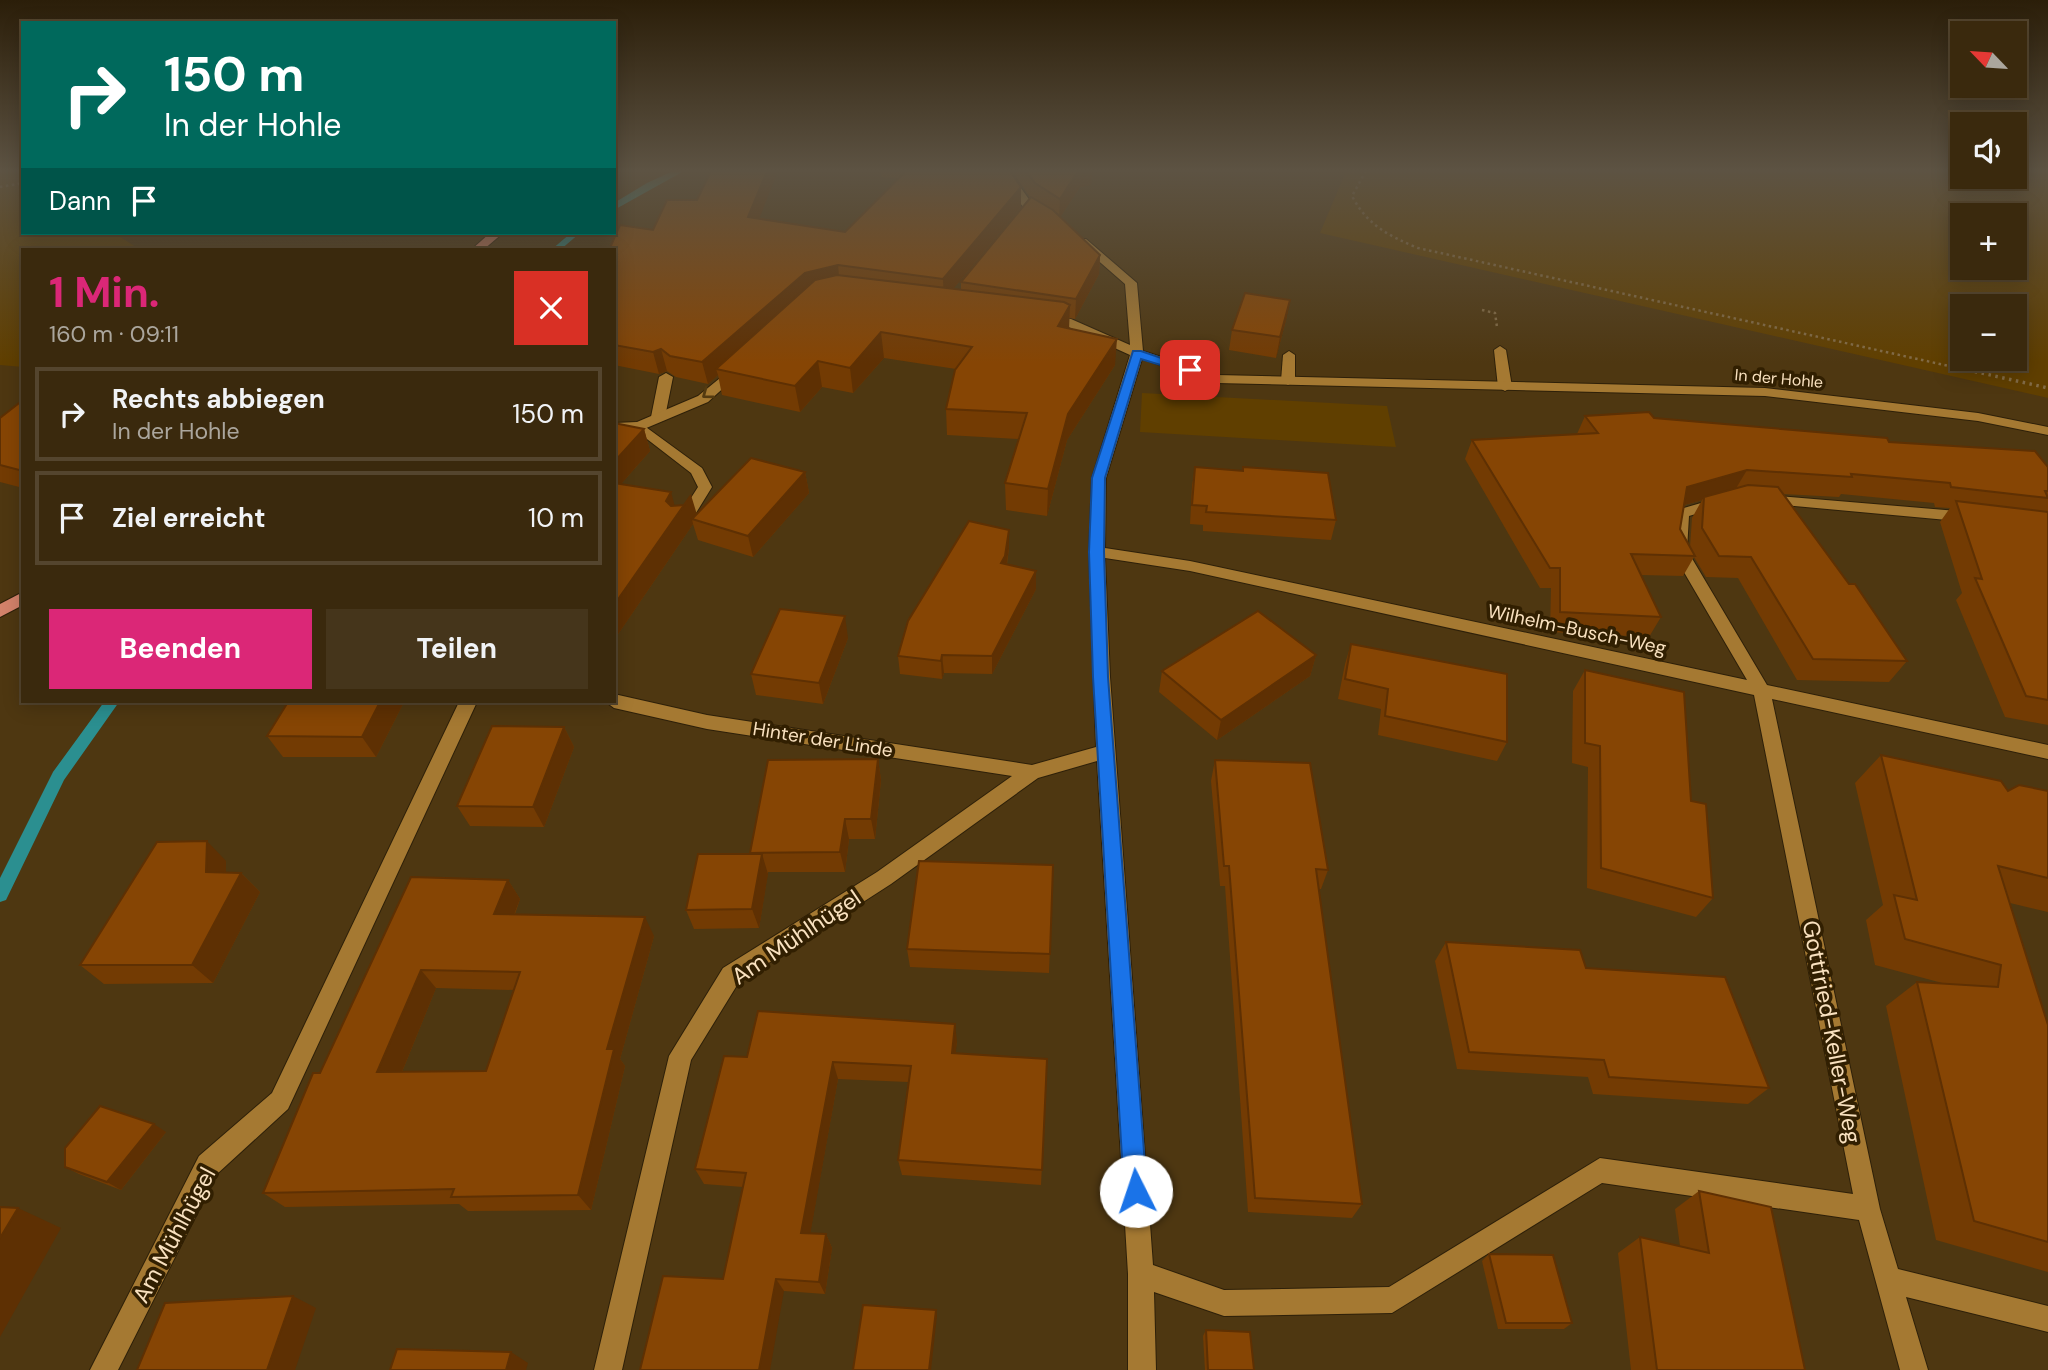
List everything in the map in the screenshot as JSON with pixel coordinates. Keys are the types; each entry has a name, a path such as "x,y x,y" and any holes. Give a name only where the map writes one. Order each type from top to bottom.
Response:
{"main road":[{"path":"478,248 495,235"},
{"path":"0,611 21,599"}],"street":[{"path":"1075,237 1131,283 1137,353 1099,478 1097,552 1101,677 1141,1274 1142,1370"},
{"name":"In der Hohle","path":"1028,317 1067,322 1137,353 1216,379 1765,392 1978,417 2048,431"},
{"path":"1500,349 1504,387"},
{"path":"1287,381 1289,355"},
{"path":"616,426 639,426 703,398 743,363"},
{"path":"658,417 666,377"},
{"path":"639,426 697,471 705,487 683,523"},
{"name":"Gottfried-Keller-Weg","path":"1914,1370 1868,1209 1762,691 1679,551 1682,513 1742,498 1990,519"},
{"name":"Wilhelm-Busch-Weg","path":"1097,552 1190,566 2048,752"},
{"name":"Hinter der Linde","path":"616,701 707,722 1032,772"},
{"name":"Am Mühlhügel","path":"104,1370 208,1165 280,1101 468,703"},
{"name":"Am Mühlhügel","path":"608,1370 680,1056 732,975 884,878 1032,772 1107,751"},
{"path":"1141,1274 1224,1303 1392,1300 1600,1170 1868,1209"},
{"path":"1887,1279 2048,1319"}],"path":[{"path":"1392,235 1418,248 2048,388"}],"shaded area":[{"path":"0,235 117,235 137,248 21,248 21,367 0,365"},
{"path":"1329,235 1950,235 1950,280 2027,280 2027,235 2048,235 2048,398"},
{"path":"1142,393 1387,406 1396,447 1140,432"}],"building":[{"path":"616,235 980,235 943,279 838,265 805,273 702,362 670,356 661,349 653,352 616,345 616,248 610,248"},
{"path":"1000,235 1079,235 1100,255 1076,299 961,282"},
{"path":"837,275 1064,302 1070,305 1058,326 1117,339 1068,414 1048,489 1005,483 1027,413 946,409 955,370 972,347 881,332 850,368 818,361 795,386 716,369 815,280"},
{"path":"1245,293 1290,300 1280,337 1232,330"},
{"path":"21,402 21,470 0,465 0,418"},
{"path":"1649,412 1654,418 1887,438 1889,442 2035,451 2048,467 2048,491 2045,491 2048,498 1951,487 1950,483 1851,474 1852,477 1747,470 1687,487 1680,529 1695,556 1631,554 1661,617 1560,612 1560,568 1550,568 1472,440 1598,433 1585,416"},
{"path":"616,423 644,429 616,460"},
{"path":"751,458 805,472 748,536 692,519"},
{"path":"1195,467 1243,471 1243,467 1328,473 1336,520 1206,512 1207,506 1192,505"},
{"path":"616,483 671,492 666,501 671,506 684,505 616,602"},
{"path":"1748,485 1778,487 1849,584 1855,584 1907,661 1813,659 1751,557 1719,556 1702,528 1704,497"},
{"path":"1956,501 2048,512 2048,700 2026,696 1975,578 1982,579"},
{"path":"969,521 1009,530 1005,556 1001,563 1036,571 992,656 942,655 941,661 898,656 908,621"},
{"path":"780,609 845,616 819,683 751,674"},
{"path":"1258,611 1316,655 1221,720 1162,671"},
{"path":"1351,644 1507,674 1507,742 1385,716 1388,689 1345,679"},
{"path":"1585,670 1684,692 1691,801 1706,804 1713,898 1601,868 1600,746 1585,743"},
{"path":"287,703 379,703 362,737 267,736"},
{"path":"492,726 564,727 533,807 457,806"},
{"path":"1881,755 2001,781 2008,791 2019,785 2048,791 2048,878 1998,866 2048,1025 2048,1242 1974,1221 1917,982 1998,987 2001,965 1905,939 1894,895 1917,900"},
{"path":"878,759 871,819 845,819 840,852 750,853 768,760"},
{"path":"1215,760 1310,763 1328,870 1316,869 1362,1204 1255,1198 1229,866 1224,866"},
{"path":"207,841 206,872 241,873 192,965 80,965 157,842"},
{"path":"698,854 762,854 752,909 686,910"},
{"path":"919,861 1053,865 1050,954 907,949"},
{"path":"411,877 508,880 494,914 645,917 607,1049 614,1049 578,1195 451,1197 454,1189 263,1193 313,1073 320,1073","holes":["421,970 520,972 486,1071 377,1072"]},
{"path":"1446,942 1580,950 1586,968 1725,977 1769,1088 1609,1077 1604,1060 1469,1052"},
{"path":"758,1011 955,1024 952,1053 1047,1059 1042,1170 898,1160 911,1066 833,1062 801,1233 826,1234 819,1282 776,1279 759,1370 640,1370 663,1276 723,1279 746,1173 695,1169 724,1056 747,1057"},
{"path":"100,1106 154,1124 107,1182 65,1167 65,1148"},
{"path":"1699,1191 1771,1207 1805,1370 1657,1370 1640,1237 1709,1253"},
{"path":"0,1207 18,1208 0,1238"},
{"path":"1489,1254 1553,1255 1572,1323 1506,1323"},
{"path":"293,1296 267,1370 137,1370 165,1303"},
{"path":"863,1305 936,1310 929,1370 853,1370"},
{"path":"1206,1330 1250,1332 1254,1370 1208,1370"},
{"path":"397,1349 511,1352 506,1370 390,1370"}],"waterway":[{"path":"557,248 574,235"},
{"path":"0,895 58,776 111,703"}],"route":[{"path":"1136,1191 1101,677 1097,552 1099,478 1137,353 1190,370"}]}
